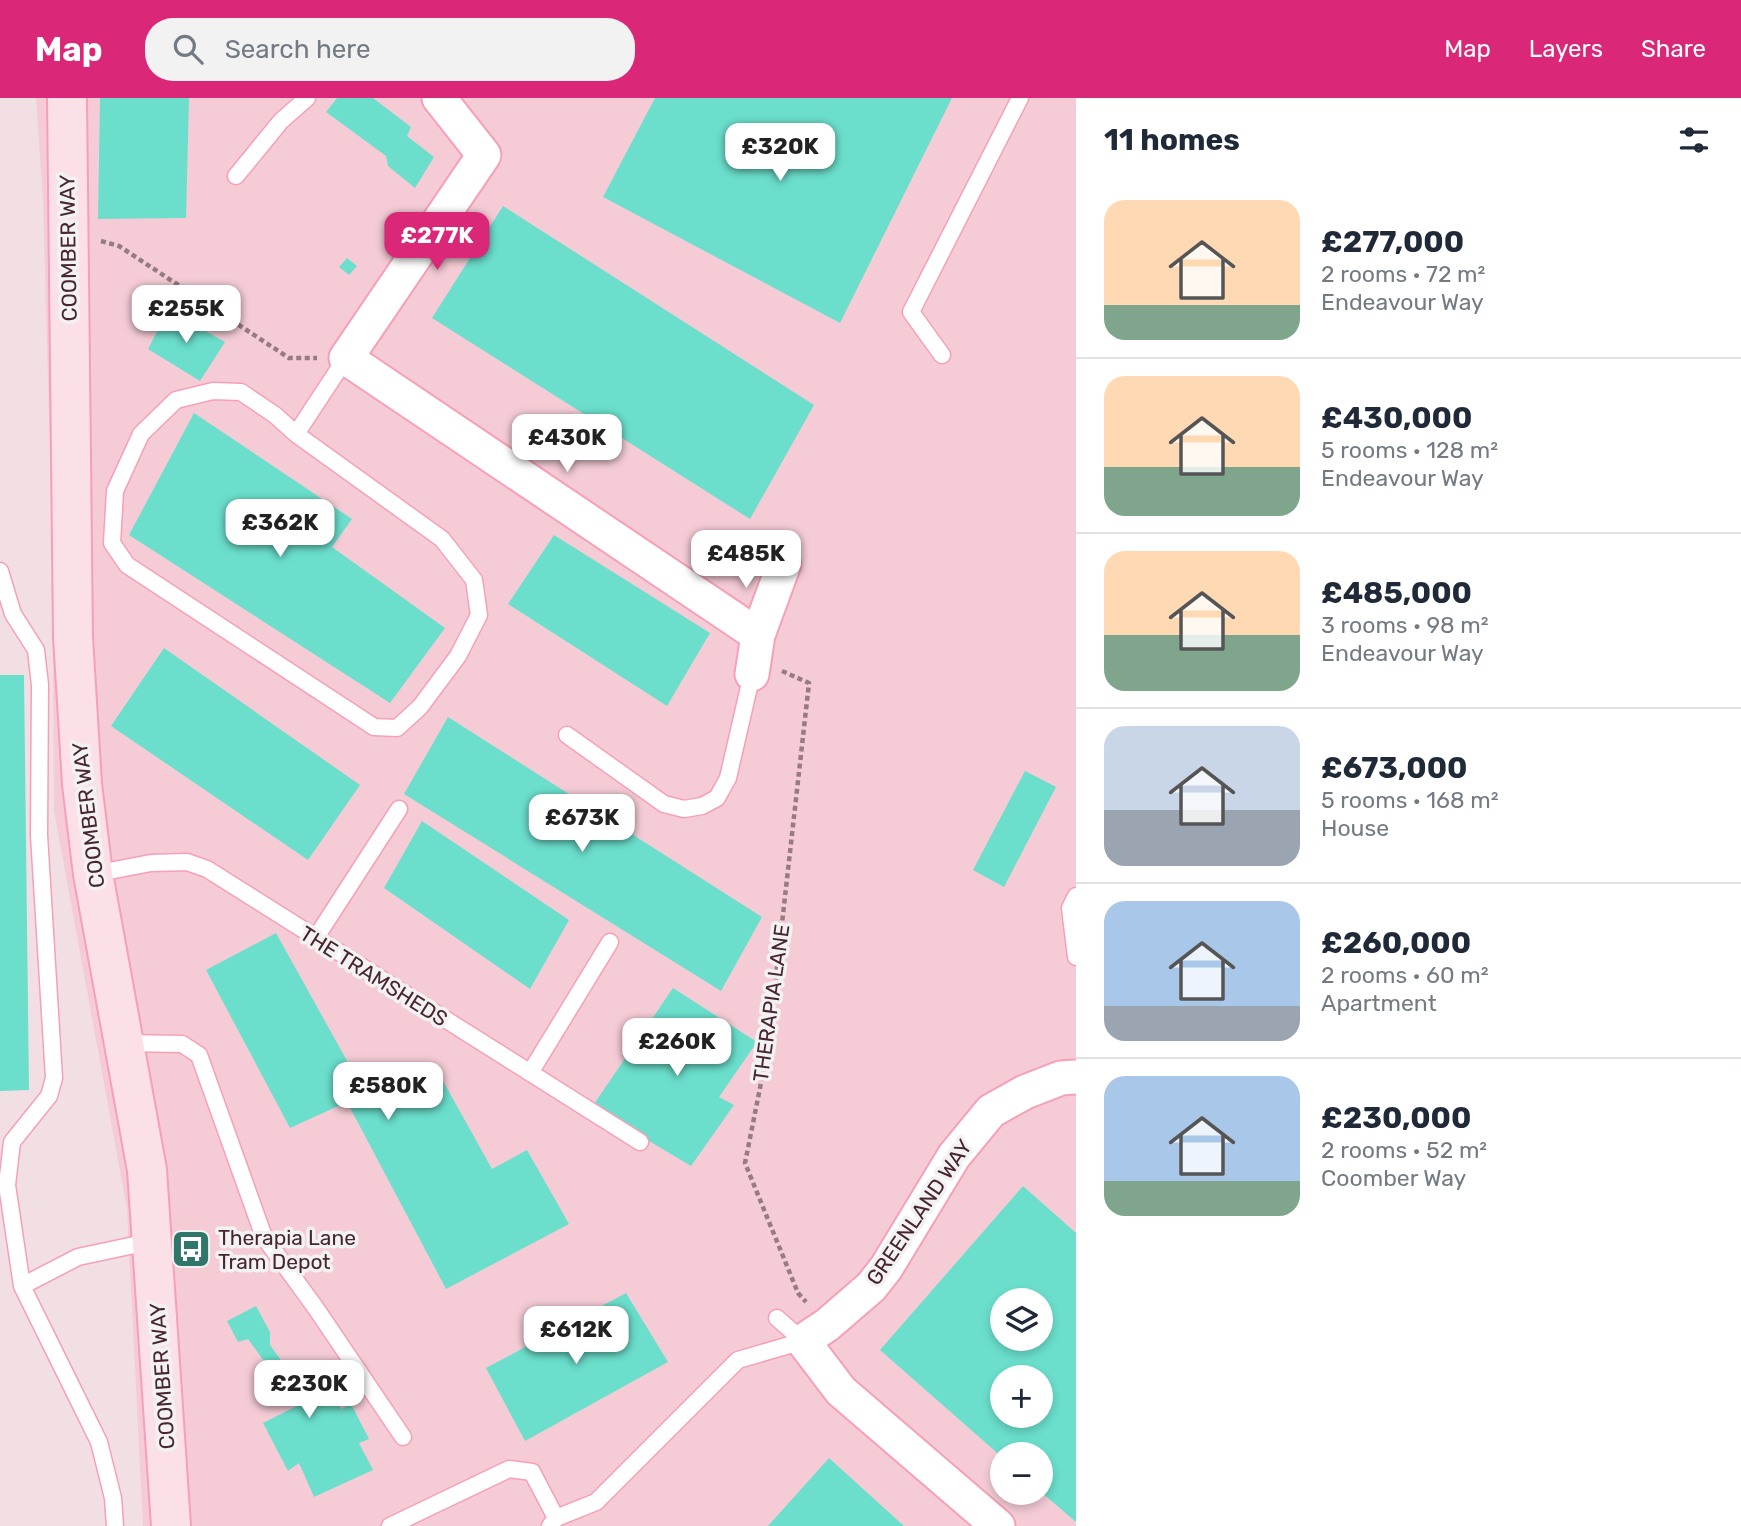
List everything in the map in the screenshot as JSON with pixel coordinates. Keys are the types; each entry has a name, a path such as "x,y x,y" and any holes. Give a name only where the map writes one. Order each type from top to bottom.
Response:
{"street":[{"name":"COOMBER WAY","path":"66,98 73,637 82,784 93,874 145,1153 172,1526"},
{"path":"439,98 484,155 346,358 755,656 784,564"},
{"name":"GREENLAND WAY","path":"815,1333 871,1287 886,1268 954,1156 991,1111 1025,1092 1061,1078 1076,1077"},
{"path":"815,1333 841,1391 998,1526"}],"lane":[{"path":"236,176 281,121 307,98"},
{"path":"942,355 911,312 1020,98"},
{"path":"296,434 346,358"},
{"path":"213,390 241,392 275,415 296,434 442,539 474,580 479,615 458,656 420,707 397,727 374,727 127,565 112,543 115,491 141,434 176,400 213,390"},
{"path":"0,571 13,614 36,650 40,685 39,835 54,1078 49,1096 12,1142 7,1185 22,1286 99,1442 113,1497 115,1526"},
{"path":"567,735 664,804 684,809 702,806 717,797 728,778 755,656"},
{"path":"315,939 399,809"},
{"name":"THE TRAMSHEDS","path":"93,874 151,863 187,862 207,869 640,1142"},
{"path":"1076,896 1070,908 1076,957"},
{"path":"530,1073 610,942"},
{"path":"125,1043 182,1044 199,1055 264,1237 403,1437"},
{"path":"22,1286 78,1257 153,1241"},
{"path":"777,1318 815,1333"},
{"path":"390,1526 509,1469 532,1472 553,1522 596,1502 738,1360 815,1333"}],"path":[{"path":"94,240 119,246 289,358 346,358"},
{"name":"THERAPIA LANE","path":"755,656 809,683 768,1048 745,1163 815,1333"}],"shaded area":[{"path":"36,98 1076,98 1076,1526 143,1526 127,1209 54,811 52,525 43,200"}],"building":[{"path":"100,98 189,98 186,218 98,219"},
{"path":"337,98 373,98 411,127 407,136 434,157 415,188 388,166 386,156 326,112"},
{"path":"655,98 952,98 840,323 603,197"},
{"path":"503,206 814,405 750,519 432,318"},
{"path":"347,258 357,266 349,275 339,267"},
{"path":"168,310 225,342 200,381 148,349"},
{"path":"194,413 352,519 332,547 445,628 390,703 129,535"},
{"path":"554,535 710,633 667,706 508,604"},
{"path":"164,648 360,785 308,860 111,726"},
{"path":"0,675 24,675 29,1090 0,1091"},
{"path":"448,717 762,917 721,991 404,794"},
{"path":"1025,771 1056,787 1004,887 973,870"},
{"path":"422,821 569,920 530,989 384,888"},
{"path":"276,933 366,1095 433,1063 492,1169 527,1150 569,1224 446,1289 347,1102 290,1128 206,970"},
{"path":"673,988 757,1042 719,1097 734,1105 691,1166 592,1107"},
{"path":"1023,1186 1076,1233 1076,1522 1053,1502 1053,1442 990,1442 990,1447 880,1350"},
{"path":"626,1293 668,1362 525,1441 486,1368"},
{"path":"256,1306 270,1332 270,1345 288,1370 315,1392 335,1378 341,1389 332,1394 341,1409 351,1404 369,1439 359,1443 373,1470 314,1497 299,1463 288,1471 263,1423 303,1403 277,1379 248,1339 238,1342 227,1321"},
{"path":"829,1458 904,1526 768,1526"}],"place":[{"name":"Therapia Lane Tram Depot","path":"191,1249"}]}
